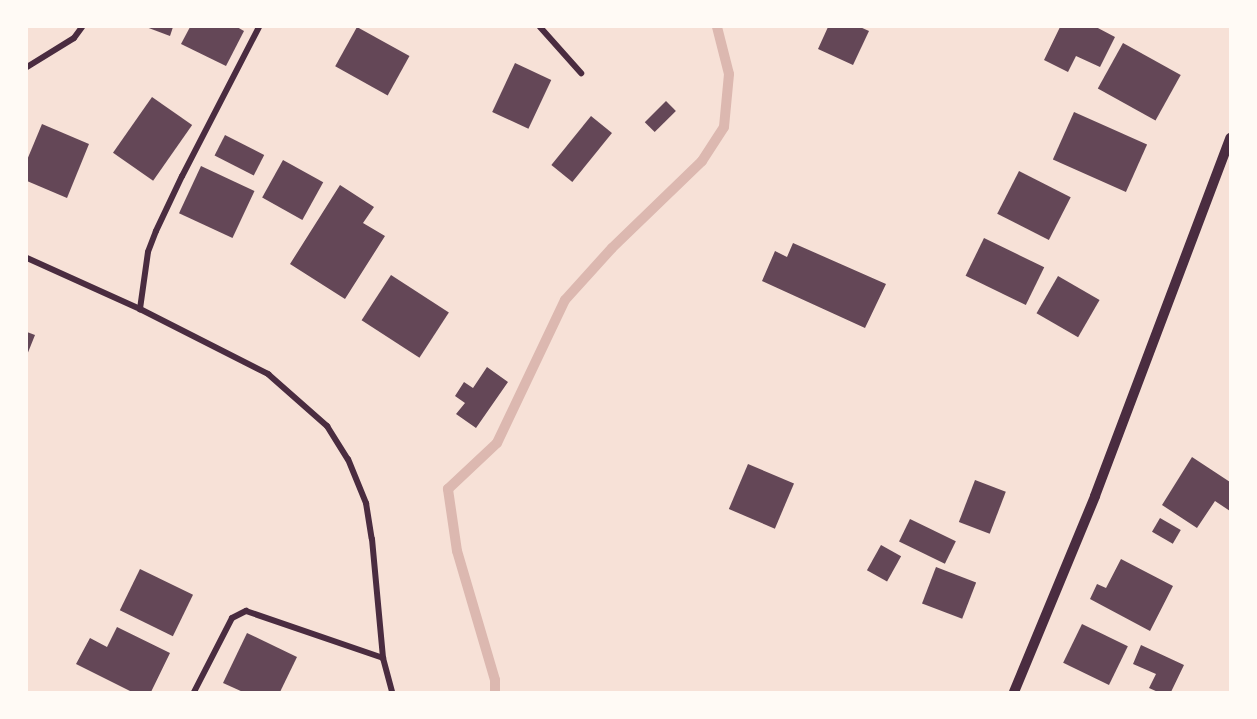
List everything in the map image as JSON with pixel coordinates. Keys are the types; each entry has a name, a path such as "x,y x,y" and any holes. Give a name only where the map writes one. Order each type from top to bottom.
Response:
{"street":[{"path":"27,67 75,38 82,27"},
{"path":"140,309 148,252 156,231 259,27"},
{"path":"540,27 581,73"},
{"path":"1014,692 1095,496 1230,138"},
{"path":"27,258 140,309 268,374 327,426 348,459 366,503 372,539 382,658 392,692"},
{"path":"194,692 231,618 246,611 382,658"}],"building":[{"path":"146,27 173,27 170,36"},
{"path":"190,27 237,27 244,31 226,66 181,44"},
{"path":"357,27 409,56 388,95 335,66"},
{"path":"828,27 860,27 869,31 853,65 818,49"},
{"path":"1060,27 1096,27 1115,37 1100,67 1076,56 1068,72 1044,60"},
{"path":"1123,43 1181,75 1156,120 1098,88"},
{"path":"515,63 551,80 528,129 492,112"},
{"path":"152,97 192,125 153,181 113,153"},
{"path":"666,101 676,111 655,132 645,122"},
{"path":"1074,112 1147,145 1126,192 1053,160"},
{"path":"591,116 612,133 572,182 551,165"},
{"path":"42,124 89,144 67,198 27,181 27,160"},
{"path":"225,135 264,155 254,175 215,155"},
{"path":"283,160 323,182 302,220 262,198"},
{"path":"201,166 254,191 232,238 179,213"},
{"path":"1019,171 1071,197 1049,240 997,214"},
{"path":"340,185 374,207 363,223 385,236 345,299 290,264"},
{"path":"984,238 1044,267 1026,305 966,276"},
{"path":"793,243 886,284 865,328 762,281 775,251 787,257"},
{"path":"391,275 449,313 419,358 362,320"},
{"path":"1058,276 1100,300 1078,337 1036,313"},
{"path":"27,332 35,335 27,355"},
{"path":"487,367 508,382 476,428 456,414 465,403 455,396 464,382 473,388"},
{"path":"1192,457 1230,482 1230,511 1215,501 1197,528 1162,505"},
{"path":"748,464 794,484 775,529 729,509"},
{"path":"975,480 1006,492 990,534 959,522"},
{"path":"1160,518 1181,530 1173,544 1152,532"},
{"path":"910,519 956,541 945,564 899,541"},
{"path":"881,545 901,556 887,582 867,570"},
{"path":"1121,559 1173,586 1150,631 1090,599 1097,584 1106,588"},
{"path":"936,567 976,582 962,619 922,603"},
{"path":"140,569 193,595 173,636 120,610"},
{"path":"1082,624 1128,646 1109,685 1063,663"},
{"path":"117,627 170,653 151,692 132,692 76,664 90,638 107,647"},
{"path":"247,633 297,657 280,692 243,692 223,683"},
{"path":"1141,645 1184,665 1171,692 1158,692 1149,688 1156,674 1133,664"}],"waterway":[{"path":"495,692 495,680 457,551 448,489 497,443 565,300 612,248 702,161 724,127 729,74 717,27"}]}
